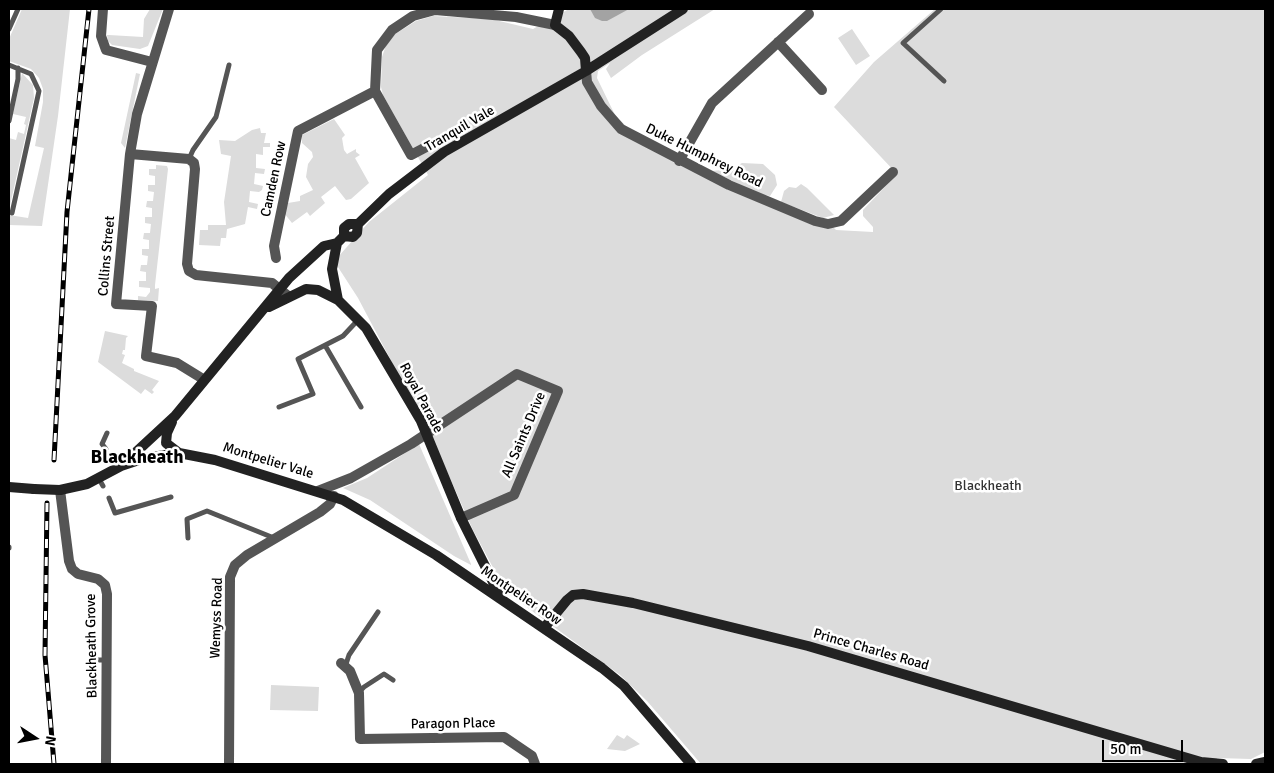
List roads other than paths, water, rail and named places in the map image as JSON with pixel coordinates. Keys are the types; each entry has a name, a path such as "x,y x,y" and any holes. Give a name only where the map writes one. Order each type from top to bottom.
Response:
{"main road":[{"path":"559,9 555,25 569,36 581,52 585,58 586,71"},
{"name":"Tranquil Vale","path":"340,240 354,237 358,233 358,224 389,194 444,152 586,71 683,9"},
{"path":"284,293 289,278 324,246 340,240"},
{"path":"338,300 332,269 340,240"},
{"path":"9,487 60,490 101,482 118,463 175,416 204,379 266,308 284,293 312,289 324,292 338,300"},
{"name":"Royal Parade","path":"338,300 358,320 373,340 421,421 461,518 501,598"},
{"path":"175,416 166,438 169,446 178,453"},
{"name":"Montpelier Vale","path":"118,463 178,453 215,460 318,491"},
{"name":"Montpelier Row","path":"318,491 334,496 379,519 501,598 602,668 624,686 683,760 691,764"},
{"name":"Prince Charles Road","path":"544,628 566,600 573,595 583,594 624,602 742,628 1203,763 1223,764"},
{"path":"1256,764 1265,762"}],"street":[{"path":"103,9 101,36 106,50 152,62"},
{"name":"Collins Street","path":"169,9 137,114 130,154 116,304 152,306 146,356 177,363 204,379"},
{"path":"518,9 536,21"},
{"path":"428,146 411,155 375,91 375,61 377,50 382,40 402,22 423,12 434,10 536,21 555,25"},
{"path":"679,161 712,102 809,14"},
{"path":"778,42 822,90"},
{"name":"Duke Humphrey Road","path":"586,71 587,82 614,122 631,136 729,186 816,221 828,224 841,221 892,172"},
{"name":"Camden Row","path":"276,258 274,246 298,131 375,91"},
{"path":"130,154 189,159 194,163 196,169 187,264 188,271 196,275 272,283 284,293"},
{"name":"All Saints Drive","path":"425,434 517,374 558,391 514,495 461,518"},
{"name":"Montpelier Vale","path":"318,491 351,478 425,434"},
{"name":"Blackheath Grove","path":"60,490 69,561 72,569 78,574 98,579 105,585 107,594 106,764"},
{"name":"Wemyss Road","path":"229,764 230,577 235,565 247,555 320,512 330,504 334,496"},
{"path":"343,665 350,671 359,693"},
{"name":"Paragon Place","path":"359,693 360,739 504,737 532,756 535,764"}],"lane":[{"path":"9,29 18,9"},
{"path":"941,9 904,43 944,81"},
{"path":"189,159 193,150 216,117 229,64"},
{"path":"9,65 31,74 39,91 12,213"},
{"path":"9,121 18,79 18,68"},
{"path":"279,407 313,394 298,359 319,348 326,347 343,336 358,320"},
{"path":"326,347 361,407"},
{"path":"106,449 102,444 107,433"},
{"path":"109,498 114,513 171,497"},
{"path":"188,538 187,519 207,511 276,539"},
{"path":"343,665 378,612"},
{"path":"92,660 107,660"},
{"path":"359,693 364,687 384,674 393,680"}],"railway":[{"path":"54,460 67,212 89,9"},
{"path":"47,503 45,655 54,764"}],"district":[{"name":"Blackheath","path":"137,458"}]}
